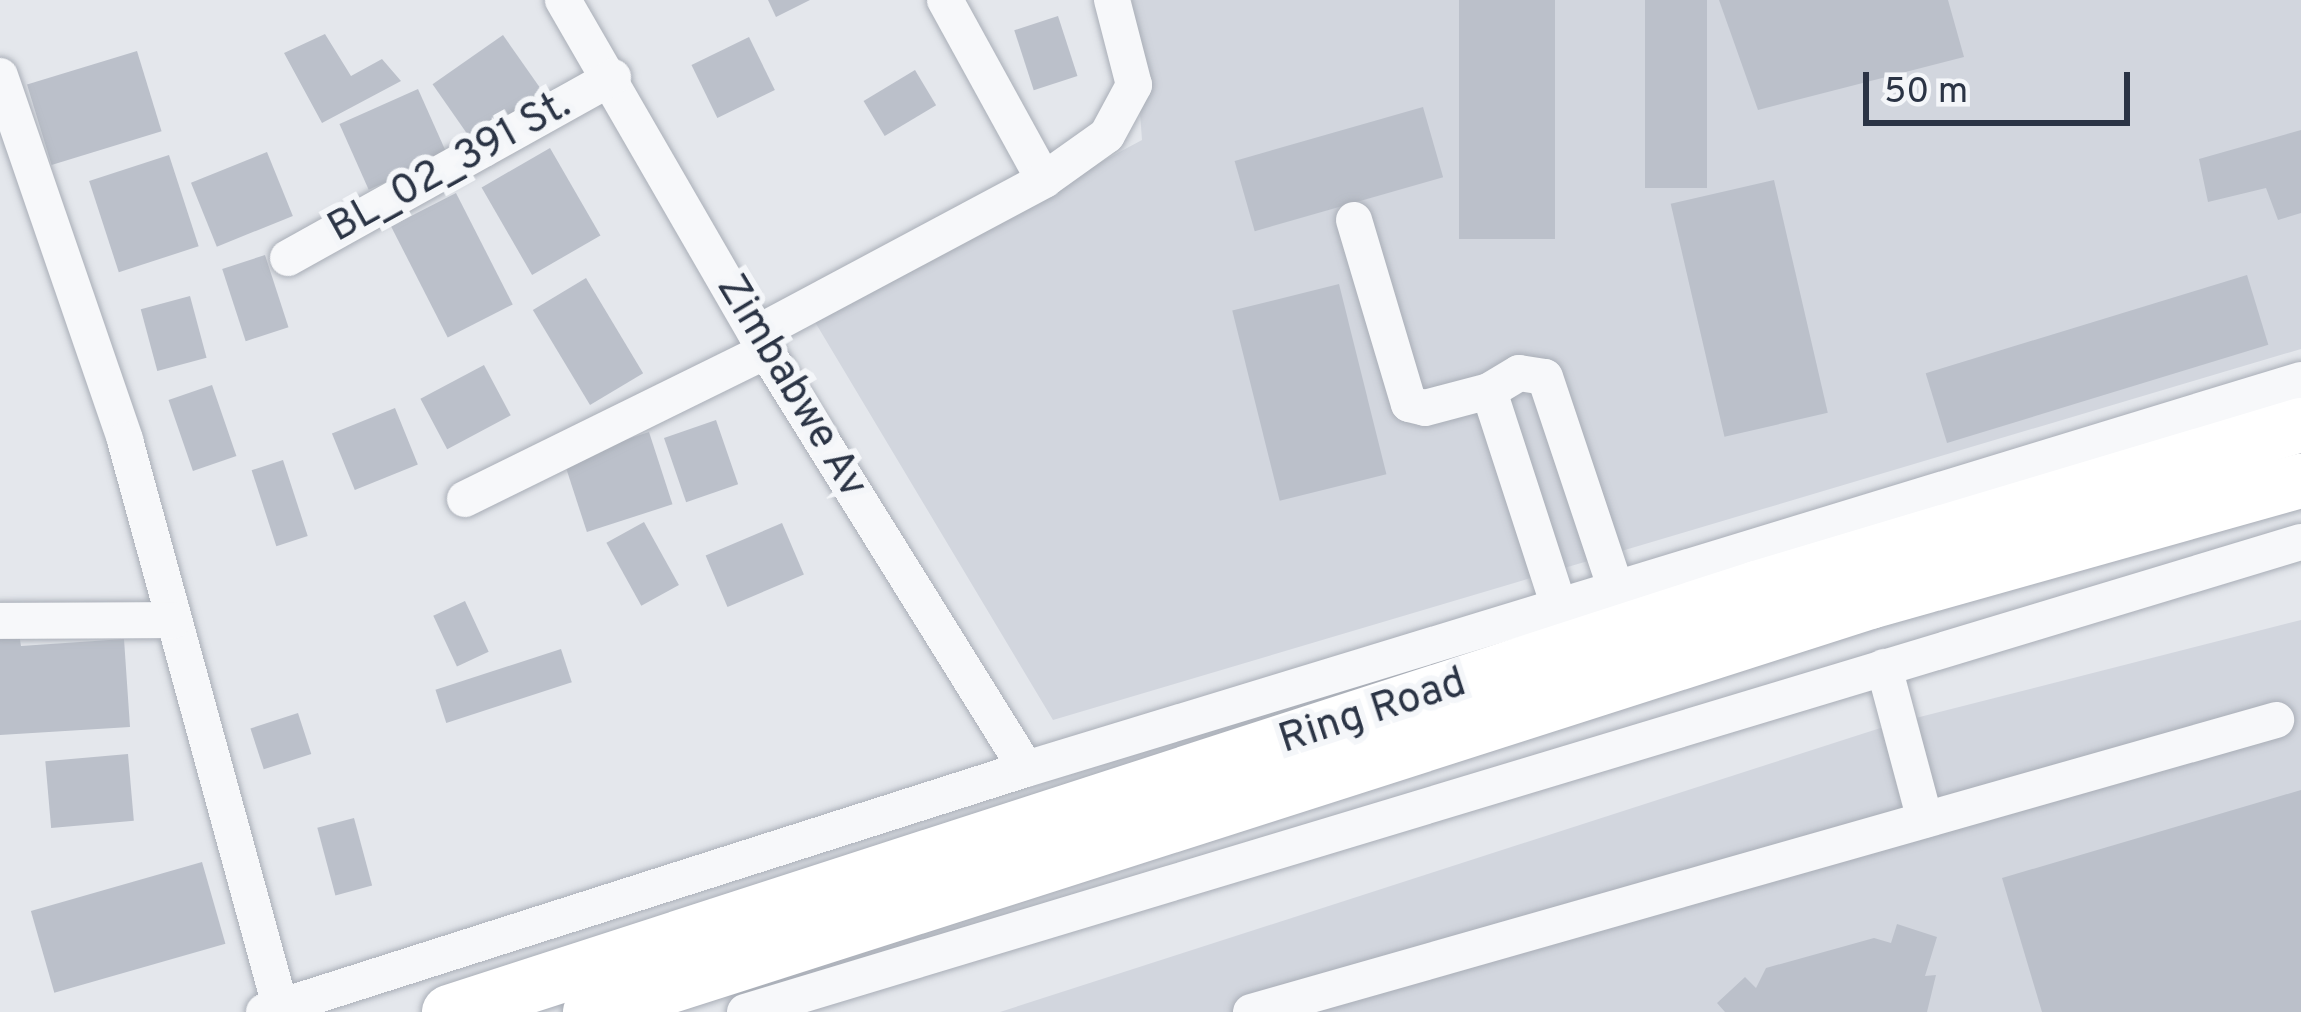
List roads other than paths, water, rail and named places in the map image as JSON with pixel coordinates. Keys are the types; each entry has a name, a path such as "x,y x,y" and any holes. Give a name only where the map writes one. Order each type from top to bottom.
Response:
{"highway":[{"name":"Ring Road","path":"449,1012 1756,588 2301,425"},
{"name":"Ring Road","path":"590,1012 1848,609 2301,481"}],"street":[{"name":"Zimbabwe Av","path":"563,0 613,77 761,342 1026,769"},
{"path":"945,0 1044,181"},
{"path":"465,500 761,342 1044,181 1107,135 1126,109 1134,85 1112,0"},
{"path":"0,76 125,440 272,1009 1026,769 2301,380"},
{"name":"BL_02_391 St.","path":"288,258 613,77"},
{"path":"1354,220 1409,404 1425,408 1489,392 1519,373 1545,377 1616,589"},
{"path":"1489,392 1559,606"},
{"path":"745,1012 2301,542"},
{"path":"0,621 173,620"},
{"path":"1884,668 1924,820"},
{"path":"1251,1012 2276,720"}]}
